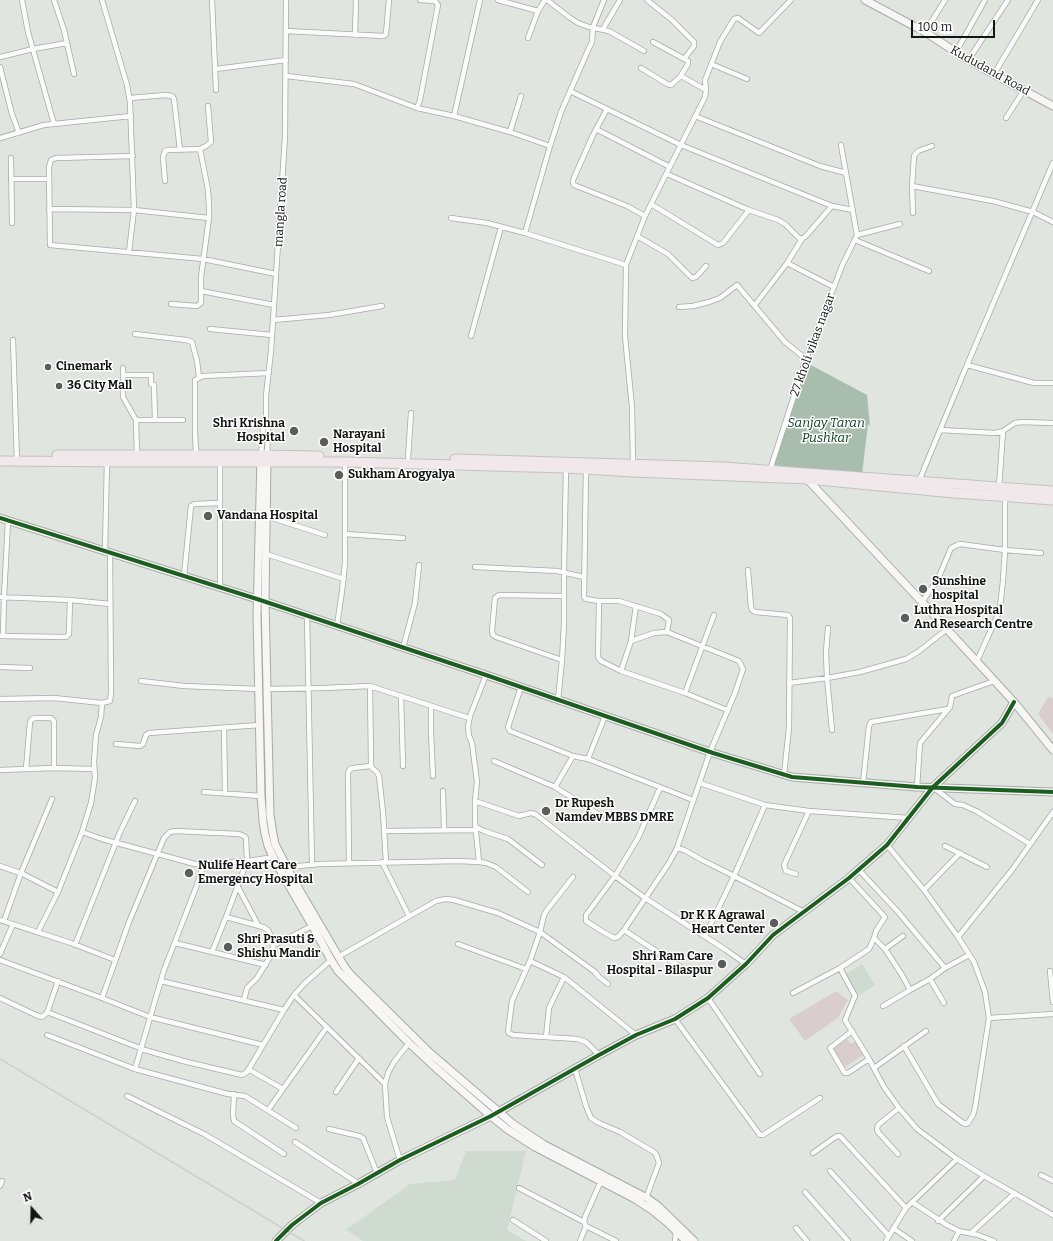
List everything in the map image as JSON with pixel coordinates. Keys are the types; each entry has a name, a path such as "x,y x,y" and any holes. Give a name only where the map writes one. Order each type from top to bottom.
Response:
{"highway":[{"path":"0,454 17,458 107,461 134,457 220,461 264,458 408,458 586,470 724,466 1053,491"},
{"path":"0,461 17,458 196,455 345,462 456,462 633,468 807,479 1053,500"}],"street":[{"path":"23,0 28,32 54,124"},
{"path":"54,0 74,74"},
{"path":"102,0 130,98 134,210 130,252"},
{"path":"212,0 216,90"},
{"name":"mangla road","path":"264,458 263,429 266,423 266,396 272,335 285,137 286,0"},
{"path":"355,35 356,0"},
{"path":"286,31 383,36 386,35 389,0"},
{"path":"417,108 420,100 438,6 435,1 420,0"},
{"path":"454,116 480,0"},
{"path":"498,0 538,11"},
{"path":"528,38 538,11 546,0 578,23 609,31 644,51"},
{"path":"525,233 561,112 592,42 593,28 604,0"},
{"path":"603,29 620,0"},
{"path":"647,0 654,2 694,42 694,46 684,59"},
{"path":"633,468 632,407 625,336 626,265 645,216 705,97 705,80 720,42 734,19 738,18 760,32 790,0"},
{"name":"Kududand Road","path":"865,0 1053,106"},
{"path":"924,32 945,0"},
{"path":"956,52 985,0"},
{"path":"969,59 1008,0"},
{"path":"994,74 1038,0"},
{"path":"641,68 670,85 681,76 688,64 688,62 684,59 653,42"},
{"path":"0,57 66,43"},
{"path":"216,69 286,60"},
{"path":"711,64 747,79"},
{"path":"0,67 18,133"},
{"path":"286,76 348,82 417,108 454,116 510,132 550,146"},
{"path":"681,76 706,90"},
{"path":"1006,118 1024,90"},
{"path":"570,91 681,145 832,206 853,210"},
{"path":"130,98 166,95 173,96 180,150"},
{"path":"510,132 521,96"},
{"path":"165,181 164,153 168,150 200,149 211,140 208,106"},
{"path":"607,109 596,129 573,180 573,184 627,206 645,216"},
{"path":"0,138 39,126 131,116"},
{"path":"695,116 820,166 846,173"},
{"path":"596,129 670,167"},
{"path":"842,145 857,235 900,224"},
{"path":"913,213 912,186 914,154 932,146"},
{"path":"171,304 199,305 201,303 203,259 209,218 208,190 200,149"},
{"path":"133,156 53,159 50,162 50,245 203,259 276,274"},
{"path":"11,158 12,223"},
{"path":"919,481 1053,163"},
{"path":"667,174 749,210 778,220 786,224 799,239 802,239"},
{"path":"11,179 49,179"},
{"path":"912,186 993,201 1032,212 1053,222"},
{"path":"651,204 717,245 723,243 749,210"},
{"path":"755,305 787,263 802,239 832,206"},
{"path":"50,208 134,210 209,218"},
{"path":"451,218 487,223 525,233 626,265"},
{"path":"471,336 501,227"},
{"name":"27 kholi vikas nagar","path":"770,470 806,359 842,266 857,235"},
{"path":"637,236 668,254 692,278 696,277 706,266"},
{"path":"855,240 929,272"},
{"path":"787,263 834,287"},
{"path":"679,307 694,306 720,298 737,285 785,342 806,359"},
{"path":"201,291 274,305"},
{"path":"273,320 329,315 382,306"},
{"path":"210,329 272,335"},
{"path":"135,334 189,340 192,342 200,377"},
{"path":"14,340 17,458"},
{"path":"968,366 1034,383 1053,383"},
{"path":"123,368 123,396 136,420 134,457"},
{"path":"196,455 196,379 204,376 269,373"},
{"path":"123,375 151,375 151,384 154,384 155,420"},
{"path":"408,458 411,413"},
{"path":"136,420 183,420"},
{"path":"940,430 995,434 1003,431 1010,425 1021,422 1053,423"},
{"path":"999,487 1003,431"},
{"path":"264,458 266,554 263,689 260,725 261,796 263,821 268,846 283,867 345,979 409,1043 507,1129 535,1147 601,1181 652,1210 686,1241"},
{"path":"264,458 257,599 271,826 277,857"},
{"path":"0,699 54,698 102,703 108,702 111,698 110,604 107,552 107,461"},
{"path":"220,461 220,588"},
{"path":"337,626 345,563 345,462"},
{"path":"558,700 564,624 566,468"},
{"path":"586,470 584,596 586,599 599,601 619,601 661,614 668,618 669,621 667,632"},
{"path":"807,479 977,661 1014,702 1053,750"},
{"path":"977,661 999,612 1006,550 1005,496"},
{"path":"184,576 191,506 194,504 220,503"},
{"path":"266,516 325,535"},
{"path":"0,518 257,599 486,675 710,752 784,775 792,777 917,787 1053,792"},
{"path":"8,521 2,597 2,636 66,637 69,634 70,600"},
{"path":"345,534 403,538"},
{"path":"922,602 938,579 951,548 960,544 1041,553"},
{"path":"266,554 344,579"},
{"path":"403,648 415,603 419,565"},
{"path":"475,566 564,572 584,577"},
{"path":"748,570 752,610 755,612 788,615 790,618 790,683 784,775"},
{"path":"562,660 496,637 492,631 495,598 499,595 564,596"},
{"path":"2,597 70,600 110,604"},
{"path":"599,601 599,658 603,663 727,710"},
{"path":"621,671 632,641 636,606"},
{"path":"685,693 714,615"},
{"path":"307,616 312,864"},
{"path":"828,628 826,652 827,678 832,730"},
{"path":"790,683 860,672 906,659 918,652 947,628"},
{"path":"632,641 654,633 667,632 739,661 742,666 742,671 735,693 710,752 677,848 669,863 624,930 618,937 614,938 586,921 585,918 638,838 660,788"},
{"path":"0,667 30,668"},
{"path":"479,862 476,828 476,782 472,743 468,732 469,718 486,675"},
{"path":"141,681 184,686 263,689 308,689 370,686 469,718"},
{"path":"917,787 920,743 951,705 953,695 994,681"},
{"path":"370,686 371,766 379,776 384,831 384,862 409,916"},
{"path":"521,687 508,727 509,730 573,756 588,760 693,800"},
{"path":"401,696 402,766"},
{"path":"276,1241 292,1225 321,1203 359,1184 400,1160 491,1116 636,1035 675,1019 708,998 746,964 773,935 849,878 887,845 933,787 1002,723 1014,702"},
{"path":"38,932 58,892 82,832 93,794 96,735 101,717 102,703"},
{"path":"432,706 431,732 433,776"},
{"path":"863,783 869,726 871,722 948,709"},
{"path":"588,760 605,716"},
{"path":"26,769 30,722 35,718 51,718 54,721 54,768"},
{"path":"116,744 140,746 143,744 146,735 150,733 260,725"},
{"path":"224,728 225,793"},
{"path":"555,787 573,756"},
{"path":"494,761 555,787 601,816"},
{"path":"349,863 348,773 353,768 371,766"},
{"path":"0,770 54,768 94,769"},
{"path":"700,782 766,805 809,811 909,818"},
{"path":"933,787 955,804 963,805 978,812 1030,844"},
{"path":"443,790 444,830"},
{"path":"204,792 261,796"},
{"path":"52,799 2,921 38,932 115,960"},
{"path":"75,945 116,842 135,801"},
{"path":"475,801 520,816 531,813 535,814 614,876 746,964"},
{"path":"705,936 766,805"},
{"path":"796,874 786,870 784,865 809,811"},
{"path":"958,937 1012,870 1053,812"},
{"path":"384,831 476,828 508,839 542,865"},
{"path":"102,998 129,922 164,838 168,833 173,831 239,834 246,838 248,855 247,861 212,952"},
{"path":"82,832 188,863 204,864 277,857"},
{"path":"887,845 924,890 958,937 974,962 985,992 989,1018 975,1108 968,1123 966,1124 938,1104 904,1046"},
{"path":"945,846 986,867"},
{"path":"677,848 684,850 804,912"},
{"path":"924,890 960,853"},
{"path":"283,867 312,864 384,862 479,862 496,867 528,892"},
{"path":"135,1069 161,981 195,892 204,864"},
{"path":"0,866 21,873 58,892"},
{"path":"283,867 312,926 334,959 430,1053 513,1124 543,1144 646,1198 658,1206 694,1241"},
{"path":"859,870 899,912 945,968"},
{"path":"573,877 547,910 542,920 540,932 530,961 512,1001 508,1032 509,1034 513,1035 582,1040 590,1045 598,1055"},
{"path":"793,993 840,968 869,949 876,931 884,918 849,878"},
{"path":"238,887 258,925"},
{"path":"47,1012 161,1055 239,1075 245,1074 284,1010 294,995 305,983 334,959 436,901 446,899 498,913 540,932 595,972 608,984"},
{"path":"226,917 263,927 268,930 272,936 274,945 266,965 248,986 244,1000"},
{"path":"0,954 13,924"},
{"path":"274,945 312,926"},
{"path":"624,930 679,966"},
{"path":"885,949 902,936"},
{"path":"874,938 885,949 910,990"},
{"path":"175,943 266,965"},
{"path":"458,944 526,968"},
{"path":"883,1006 969,955"},
{"path":"0,960 150,1017 263,1045"},
{"path":"530,961 564,977 636,1035"},
{"path":"840,968 855,996 845,1020 884,1087 899,1108 918,1128 957,1159 1053,1216"},
{"path":"1050,971 1053,1002"},
{"path":"546,1037 549,1008 564,977"},
{"path":"930,979 944,1003"},
{"path":"0,998 38,1016 44,1017 58,981"},
{"path":"161,981 284,1010"},
{"path":"294,995 385,1084"},
{"path":"708,998 760,1074"},
{"path":"989,1018 1053,1014"},
{"path":"675,1019 760,1135 763,1135 820,1098"},
{"path":"268,1110 327,1027"},
{"path":"852,1031 830,1048 844,1072 848,1073 869,1059"},
{"path":"874,1068 926,1031"},
{"path":"47,1035 135,1069 228,1094 249,1097 296,1128"},
{"path":"400,1160 387,1120 385,1084 388,1073 394,1062 409,1043"},
{"path":"336,1092 358,1058"},
{"path":"248,1069 283,1089"},
{"path":"575,1069 591,1118 620,1132 656,1154 658,1163 646,1198"},
{"path":"234,1094 234,1121 284,1154"},
{"path":"127,1096 204,1134 321,1203"},
{"path":"898,1154 877,1129 878,1125 899,1108"},
{"path":"329,1129 363,1138 377,1173"},
{"path":"813,1153 834,1138 840,1136 906,1208"},
{"path":"295,1142 359,1184"},
{"path":"886,1241 906,1208 957,1159"},
{"path":"830,1171 889,1236"},
{"path":"1042,1175 1053,1181"},
{"path":"938,1221 984,1176"},
{"path":"0,1186 2,1181"},
{"path":"580,1241 585,1224 585,1217 601,1181"},
{"path":"519,1188 616,1241"},
{"path":"805,1192 848,1241"},
{"path":"971,1233 1014,1194"},
{"path":"912,1202 938,1221 959,1231 971,1233 994,1241"},
{"path":"513,1220 546,1241"},
{"path":"796,1228 807,1241"},
{"path":"894,1228 912,1241"},
{"path":"954,1241 959,1231"},
{"path":"675,1241 676,1232"}],"shaded area":[{"path":"1048,697 1053,698 1053,734 1038,714"},
{"path":"862,964 875,985 859,996 845,974"},
{"path":"836,991 848,1000 838,1018 805,1041 789,1019"},
{"path":"847,1039 851,1044 856,1041 865,1054 845,1067 833,1048"},
{"path":"466,1151 526,1151 507,1230 526,1241 363,1241 346,1230 410,1184 455,1180"}],"water":[{"name":"Sanjay Taran Pushkar","path":"809,364 867,395 870,426 868,424 862,474 771,465"}],"railway":[{"path":"0,1059 304,1241"}],"cycle path":[{"path":"0,518 257,599 486,675 713,753 792,777 917,787 1053,792"},
{"path":"276,1241 292,1225 321,1203 400,1160 491,1116 636,1035 675,1019 708,998 746,964 773,935 849,878 887,845 933,787 1002,723 1014,702"}],"place":[{"name":"Cinemark","path":"48,367"},
{"name":"36 City Mall","path":"59,386"},
{"name":"Shri Krishna Hospital","path":"294,431"},
{"name":"Narayani Hospital","path":"324,442"},
{"name":"Sukham Arogyalya","path":"339,475"},
{"name":"Vandana Hospital","path":"208,516"},
{"name":"Sunshine hospital","path":"923,589"},
{"name":"Luthra Hospital And Research Centre","path":"905,618"},
{"name":"Dr Rupesh Namdev MBBS DMRE","path":"546,811"},
{"name":"Nulife Heart Care Emergency Hospital","path":"189,873"},
{"name":"Dr K K Agrawal Heart Center","path":"774,923"},
{"name":"Shri Prasuti & Shishu Mandir","path":"228,947"},
{"name":"Shri Ram Care Hospital - Bilaspur","path":"722,964"}]}
